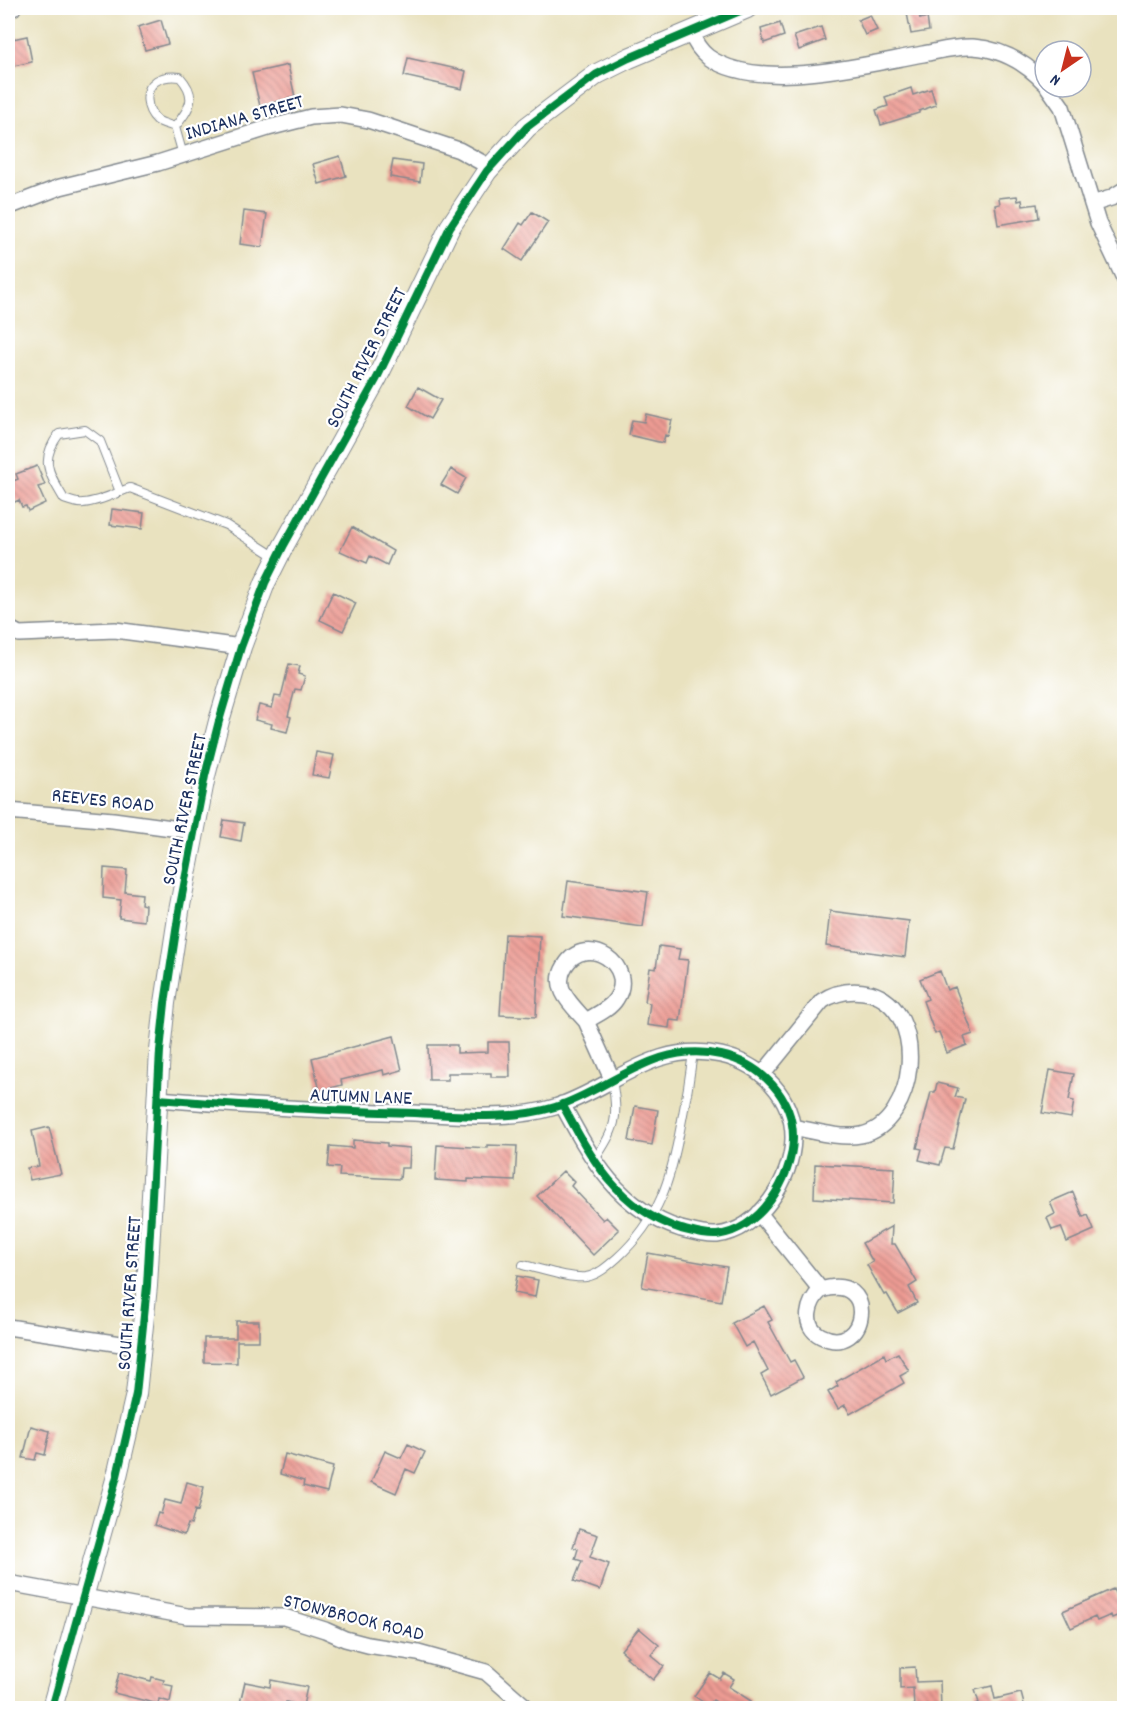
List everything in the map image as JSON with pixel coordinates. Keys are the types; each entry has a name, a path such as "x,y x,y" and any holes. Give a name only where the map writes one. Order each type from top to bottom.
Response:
{"street":[{"path":"8,8 13,8"},
{"name":"SOUTH RIVER STREET","path":"52,1708 84,1596 136,1394 147,1286 165,1003 178,912 205,776 241,647 265,583 348,427 377,378 450,226 490,167 527,128 597,74 746,8"},
{"path":"690,31 701,50 709,57 756,73 816,72 971,47 1005,55 1033,71"},
{"path":"1056,99 1062,107 1098,224 1125,278"},
{"name":"INDIANA STREET","path":"8,207 60,187 183,155 300,120 341,115 368,120 447,146 490,167"},
{"path":"1092,204 1111,198 1125,190"},
{"path":"11,634 115,630 241,647"},
{"name":"REEVES ROAD","path":"8,812 113,820 194,831"},
{"path":"586,1021 616,1000 621,988 621,976 615,962 602,953 590,951 577,953 569,960 561,972 560,987 586,1021 612,1079"},
{"path":"762,1075 822,1001 834,994 846,991 880,996 900,1015 910,1046 909,1066 904,1091 884,1123 873,1131 849,1136 793,1127"},
{"name":"AUTUMN LANE","path":"158,1099 267,1108 514,1115 562,1104 635,1066 661,1058 693,1053 720,1054 737,1059 775,1086 784,1101 793,1127 790,1159 771,1199 745,1225 716,1235 696,1233 678,1228 652,1215 616,1189 594,1161 562,1104"},
{"path":"759,1213 821,1290"},
{"path":"8,1327 141,1347"},
{"name":"STONYBROOK ROAD","path":"8,1583 187,1616 284,1617 345,1639 418,1653 486,1672 527,1708"}],"lane":[{"path":"169,76 180,77 187,84 191,97 190,105 175,127 157,120 149,110 147,102 156,81 169,76"},
{"path":"175,127 183,155"},
{"path":"120,492 100,441 85,430 59,434 49,447 47,461 52,479 64,499 81,504 120,492 130,488 226,525 277,558"},
{"path":"523,1265 585,1277 595,1274 622,1253 641,1232 652,1215 672,1170 690,1081 693,1053"},
{"path":"594,1161 612,1132 616,1120 616,1101 612,1079"}],"building":[{"path":"906,8 918,8 920,19 927,17 929,31 911,34"},
{"path":"870,15 877,30 865,35 858,20"},
{"path":"161,20 168,44 145,50 138,27"},
{"path":"780,23 784,36 764,43 761,29"},
{"path":"821,27 825,40 799,50 794,36"},
{"path":"27,36 32,62 13,66 8,40"},
{"path":"408,58 466,71 462,89 404,76"},
{"path":"288,65 295,97 260,106 252,73"},
{"path":"911,88 913,95 931,89 936,105 881,125 876,110 888,106 885,97"},
{"path":"340,156 346,176 319,184 313,164"},
{"path":"393,160 422,164 420,182 390,177"},
{"path":"1017,196 1018,201 1022,200 1023,206 1037,204 1039,218 998,225 995,205 1000,204 999,198"},
{"path":"244,211 267,214 262,247 240,244"},
{"path":"532,212 548,222 522,261 504,249 520,223 523,225"},
{"path":"418,387 441,400 430,419 408,406"},
{"path":"646,414 672,420 668,436 665,435 663,443 629,435 632,420 644,422"},
{"path":"37,466 45,485 38,487 45,503 28,511 26,506 22,507 19,500 8,505 8,483 18,479 16,474"},
{"path":"451,469 466,478 457,494 441,485"},
{"path":"112,509 144,513 142,529 110,525"},
{"path":"352,527 393,551 387,565 370,556 367,563 340,551"},
{"path":"333,592 356,603 343,631 320,620"},
{"path":"289,664 300,666 298,674 305,676 301,690 295,689 288,716 291,717 287,732 271,728 272,724 255,720 259,705 272,708 275,696 281,697"},
{"path":"316,752 334,755 329,778 312,775"},
{"path":"224,820 244,823 241,841 221,837"},
{"path":"104,868 127,870 125,892 142,894 141,904 145,905 144,921 119,918 121,900 103,898"},
{"path":"568,881 648,892 643,927 563,916"},
{"path":"830,911 909,921 905,957 826,946"},
{"path":"505,934 540,936 536,1017 500,1015"},
{"path":"659,946 680,949 678,959 688,960 680,1021 670,1020 669,1028 647,1025 650,1003 645,1002 650,968 656,969"},
{"path":"940,971 947,990 955,987 973,1034 964,1037 967,1045 947,1053 939,1032 935,1034 923,1001 928,999 920,979"},
{"path":"394,1036 402,1070 384,1075 383,1070 341,1080 342,1085 320,1091 312,1058"},
{"path":"488,1042 509,1042 510,1077 491,1077 491,1073 448,1073 448,1080 429,1080 428,1045 457,1045 457,1053 488,1052"},
{"path":"1050,1070 1074,1074 1069,1100 1074,1101 1071,1118 1042,1113"},
{"path":"937,1083 958,1088 955,1097 965,1099 953,1149 945,1148 940,1165 919,1160 922,1149 917,1148 931,1092 935,1092"},
{"path":"635,1106 658,1110 652,1145 629,1141"},
{"path":"49,1127 61,1174 30,1180 27,1168 39,1166 32,1131"},
{"path":"353,1140 410,1148 409,1168 401,1168 400,1179 339,1176 340,1168 328,1167 330,1146 353,1148"},
{"path":"437,1145 488,1148 488,1145 517,1146 515,1181 435,1180"},
{"path":"815,1164 895,1168 893,1203 814,1198"},
{"path":"563,1171 574,1182 571,1186 603,1220 606,1217 619,1230 593,1255 537,1196"},
{"path":"1073,1192 1083,1217 1088,1215 1094,1230 1067,1242 1061,1227 1052,1230 1047,1218 1055,1214 1050,1202"},
{"path":"892,1226 891,1244 895,1244 917,1282 909,1287 917,1303 898,1313 887,1294 884,1295 867,1265 873,1262 862,1243"},
{"path":"648,1253 727,1267 721,1301 642,1287"},
{"path":"517,1276 538,1280 535,1297 514,1293"},
{"path":"764,1306 772,1320 768,1322 790,1362 794,1360 803,1377 771,1394 761,1375 768,1371 753,1342 745,1347 732,1323"},
{"path":"236,1321 259,1321 259,1341 237,1341 237,1363 204,1362 204,1338 236,1338"},
{"path":"898,1353 909,1371 900,1376 904,1383 850,1414 845,1405 838,1409 828,1392 838,1386 836,1382 884,1354 886,1359"},
{"path":"31,1426 50,1431 45,1455 37,1453 35,1460 23,1458"},
{"path":"408,1444 425,1452 415,1473 406,1469 396,1493 371,1482 385,1451 401,1458"},
{"path":"285,1454 333,1467 327,1492 303,1486 304,1481 280,1474"},
{"path":"187,1482 204,1487 198,1511 195,1510 191,1525 188,1524 184,1535 154,1525 158,1513 161,1514 165,1500 181,1504"},
{"path":"579,1529 598,1535 590,1557 609,1564 600,1590 574,1581 582,1561 575,1559 578,1549 573,1547"},
{"path":"1113,1589 1124,1613 1097,1621 1095,1617 1071,1628 1063,1611"},
{"path":"639,1628 659,1645 651,1655 664,1666 653,1680 621,1650"},
{"path":"915,1667 916,1682 940,1681 941,1708 914,1708 913,1688 900,1689 900,1668"},
{"path":"119,1673 151,1681 152,1677 164,1680 163,1684 173,1686 170,1702 159,1699 158,1704 114,1693"},
{"path":"710,1673 720,1679 724,1673 734,1679 729,1687 751,1701 746,1708 726,1708 713,1700 709,1706 694,1696"},
{"path":"271,1680 307,1687 303,1706 286,1702 285,1708 254,1708 255,1706 240,1703 245,1682 270,1687"},
{"path":"992,1686 995,1699 1021,1693 1025,1708 977,1708 976,1704 979,1703 975,1690"}],"cycle path":[{"path":"52,1708 117,1476 136,1394 147,1286 160,1051 179,911 205,776 219,721 241,647 265,583 377,378 450,227 487,171 527,127 597,74 747,8"},
{"path":"158,1099 350,1111 503,1116 555,1107 654,1060 675,1054 697,1052 736,1059 762,1074 781,1096 792,1124 793,1139 787,1170 771,1200 747,1224 717,1235 699,1234 681,1229 640,1209 623,1195 596,1162 562,1104"}]}
